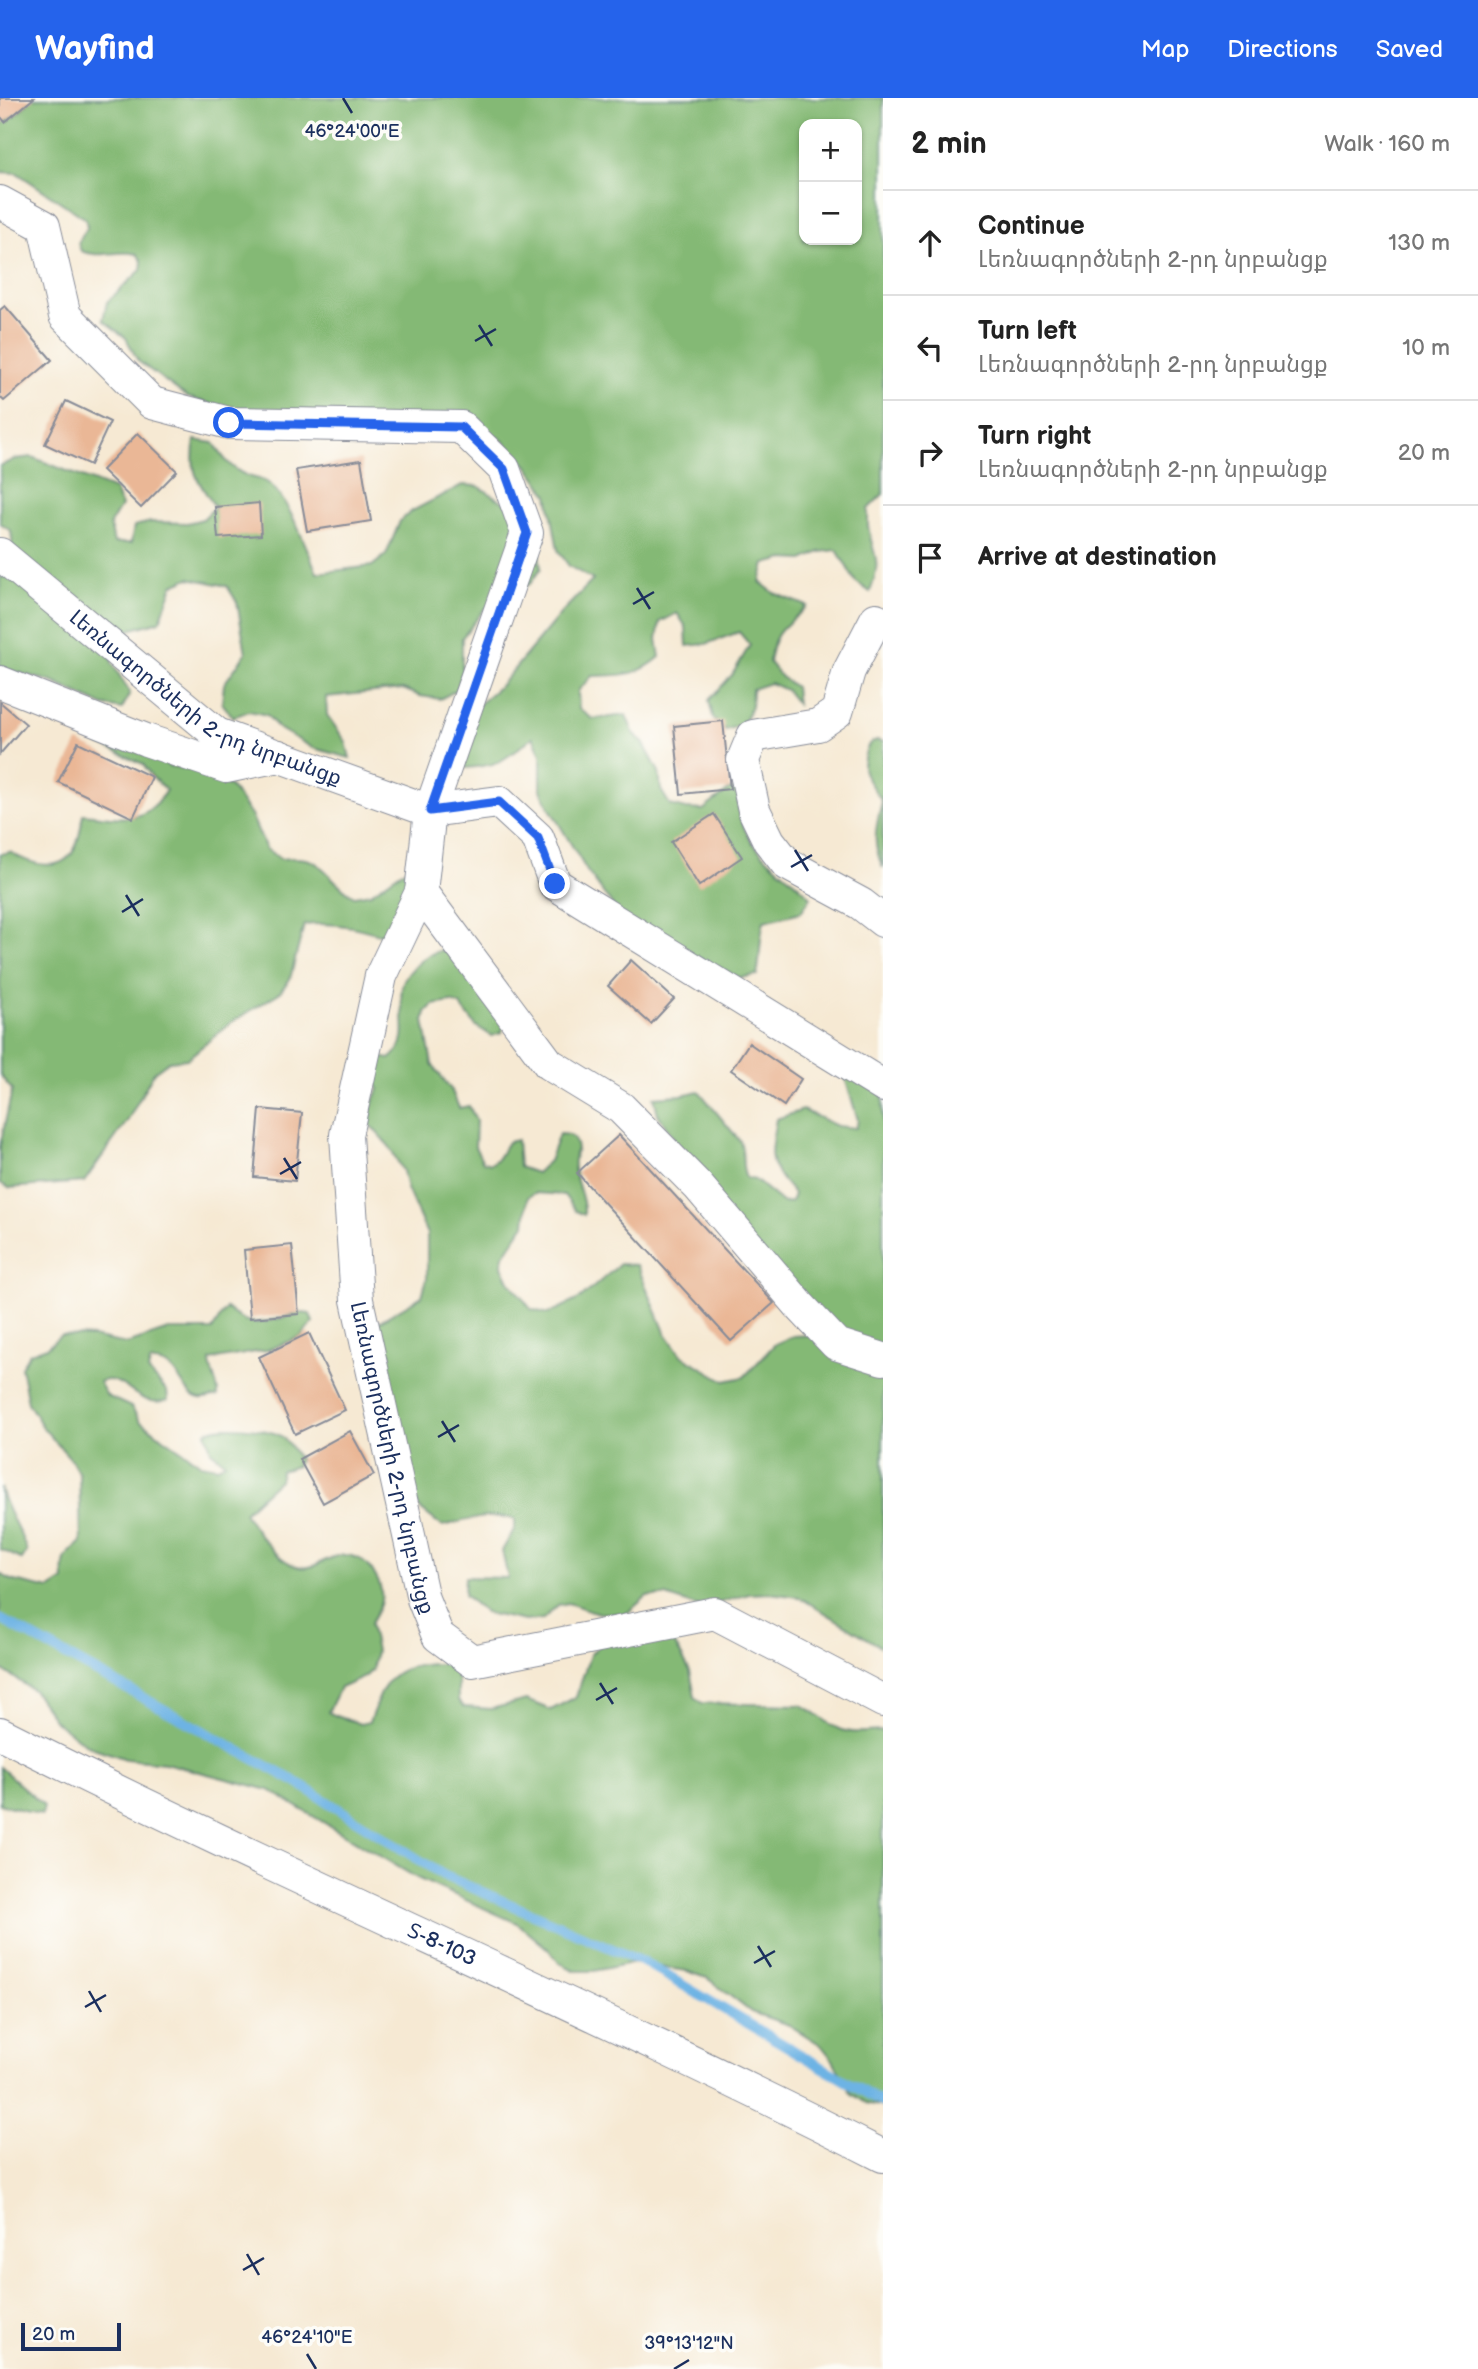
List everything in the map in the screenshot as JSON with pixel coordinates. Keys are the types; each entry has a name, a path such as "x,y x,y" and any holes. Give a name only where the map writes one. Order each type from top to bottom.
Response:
{"street":[{"name":"Լեռնագործների 2-րդ նրբանցք","path":"0,202 44,226 65,316 152,403 229,423 461,427 504,469 527,533 430,811 421,892 381,976 346,1135 357,1300 423,1599 438,1636 472,1661 715,1613 883,1701"},
{"name":"Լեռնագործների 2-րդ նրբանցք","path":"0,554 217,733 430,811 499,802 538,838 555,884 883,1086"},
{"path":"876,619 849,671 837,712 818,725 753,736 743,760 754,810 769,841 787,864 861,904 883,921"},
{"path":"0,682 146,740 226,767 279,756"},
{"path":"421,892 549,1064 621,1108 698,1185 801,1307 836,1344 883,1359"},
{"name":"Տ-8-103","path":"0,1732 127,1797 765,2096 883,2156"}],"green space":[{"path":"33,98 883,98 883,494 868,509 868,526 876,558 876,571 870,592 855,581 837,550 820,552 803,560 784,559 765,564 760,582 774,593 807,606 778,635 769,662 781,677 795,687 797,704 786,690 770,683 752,689 751,707 742,725 725,730 713,718 709,700 732,675 750,645 739,632 706,644 687,646 686,627 677,613 660,622 657,639 660,657 652,664 636,672 621,675 592,676 578,691 579,709 593,719 626,715 633,732 644,744 659,772 661,790 670,805 703,810 730,789 738,789 739,809 750,839 811,897 801,912 764,921 757,975 740,978 624,921 587,871 549,807 541,790 541,754 533,737 504,759 489,765 466,768 455,754 475,707 501,685 561,613 593,580 569,566 558,550 548,495 527,465 500,438 470,422 290,427 187,397 138,361 126,338 103,320 107,302 141,270 142,261 137,254 95,254 81,251 78,243 87,228 86,219 17,173 0,172 0,125 17,114"},
{"path":"195,440 214,443 224,458 237,470 266,482 275,490 297,525 317,573 372,566 386,555 400,521 412,511 462,485 478,486 508,505 538,548 541,568 530,584 484,610 462,638 462,672 457,690 440,699 420,696 403,689 326,697 327,715 346,742 350,758 313,748 278,728 267,715 249,711 233,717 222,703 224,684 246,653 237,602 227,586 189,578 173,585 160,621 122,632 110,645 112,663 130,693 122,709 104,706 53,682 0,668 0,579 12,557 12,545 11,531 0,523 0,466 15,459 32,457 115,490 121,506 110,524 114,543 131,543 134,526 151,522 187,523 203,519 215,507 196,476 193,461"},
{"path":"80,724 156,753 168,766 203,771 221,778 252,817 266,849 281,859 307,859 316,863 354,896 371,893 401,872 417,865 397,940 351,927 304,925 290,979 279,993 229,1024 187,1059 169,1061 154,1072 128,1120 84,1182 9,1188 0,1183 0,1146 12,1090 0,1075 0,854 10,852 45,865 62,862 77,844 83,814 120,817 140,815 158,802 166,790 143,764 89,739"},
{"path":"877,740 883,742 883,868 876,842 882,801 867,780 863,768 869,744"},
{"path":"448,949 505,1025 501,1033 492,1036 476,1026 460,1005 451,1002 433,1005 426,1012 424,1021 432,1064 452,1091 459,1108 469,1106 476,1120 475,1147 483,1162 491,1164 508,1142 517,1140 519,1167 536,1173 549,1161 559,1134 572,1137 577,1149 574,1165 584,1215 576,1211 564,1195 535,1193 528,1197 525,1224 503,1256 502,1266 509,1281 531,1309 548,1314 581,1298 620,1264 637,1265 665,1332 681,1355 725,1381 744,1377 775,1344 793,1336 811,1335 691,1165 658,1114 654,1097 699,1091 740,1141 746,1178 755,1180 783,1203 791,1202 794,1194 778,1175 772,1160 776,1119 803,1110 837,1126 856,1128 858,1120 844,1075 883,1086 883,1648 799,1597 770,1593 749,1594 702,1608 666,1596 647,1596 626,1614 598,1613 568,1603 558,1605 543,1619 525,1621 485,1613 464,1595 465,1577 508,1578 502,1551 515,1528 515,1519 488,1517 442,1526 419,1508 411,1491 375,1324 422,1296 427,1278 427,1234 407,1189 403,1171 389,1146 370,1125 371,1107 379,1089 375,1082 357,1077 365,1054 390,1059 398,1051 404,1031 401,1000 406,976 425,957"},
{"path":"226,1308 249,1322 263,1322 304,1313 310,1314 313,1322 301,1337 267,1350 210,1360 218,1396 202,1399 193,1396 175,1372 161,1363 150,1362 148,1371 167,1391 168,1400 147,1400 116,1382 99,1382 107,1396 131,1407 141,1422 201,1464 218,1467 225,1462 211,1451 206,1432 221,1428 251,1428 281,1436 299,1459 297,1466 281,1471 279,1480 244,1512 259,1534 284,1560 299,1567 306,1567 336,1556 351,1556 371,1570 381,1592 379,1606 370,1624 376,1651 372,1670 365,1677 340,1688 328,1712 360,1724 369,1722 381,1692 392,1677 404,1669 437,1664 452,1664 458,1681 458,1700 464,1707 491,1709 526,1700 551,1710 576,1697 590,1655 608,1636 667,1630 690,1671 695,1697 702,1703 801,1705 844,1731 883,1731 883,2107 866,2103 851,2093 833,2060 821,2045 789,2025 751,2012 707,1978 687,1971 631,1963 594,1971 576,1971 560,1963 517,1923 417,1878 269,1790 165,1763 126,1759 88,1746 55,1721 34,1691 0,1668 0,1574 14,1581 50,1589 64,1580 66,1558 81,1542 79,1474 70,1458 44,1429 28,1403 21,1367 30,1353 47,1347 61,1335 92,1337 127,1344 168,1330 212,1330"},
{"path":"0,1487 27,1552 22,1560 0,1549"},
{"path":"0,1767 44,1806 42,1815 0,1804"}],"building":[{"path":"0,98 34,98 5,122 0,116"},
{"path":"5,306 52,360 4,401 0,397 0,310"},
{"path":"66,401 110,422 90,465 45,444"},
{"path":"138,433 177,471 141,508 102,470"},
{"path":"361,460 371,521 307,531 296,470"},
{"path":"259,503 261,535 218,538 215,507"},
{"path":"0,702 26,724 0,754"},
{"path":"723,721 730,789 681,794 674,726"},
{"path":"78,742 152,777 133,818 58,782"},
{"path":"714,814 742,857 699,886 671,842"},
{"path":"631,960 674,999 651,1024 608,986"},
{"path":"749,1043 801,1079 784,1106 731,1070"},
{"path":"260,1109 302,1113 295,1181 254,1177"},
{"path":"619,1135 774,1303 731,1341 577,1173"},
{"path":"292,1245 299,1314 250,1318 244,1250"},
{"path":"309,1333 345,1410 295,1434 259,1357"},
{"path":"350,1431 374,1475 323,1503 299,1459"}],"waterway":[{"path":"0,1619 296,1782 443,1875 647,1964 883,2103"}],"route":[{"path":"229,423 461,427 504,469 527,533 430,811 499,802 538,838 555,884"}]}
